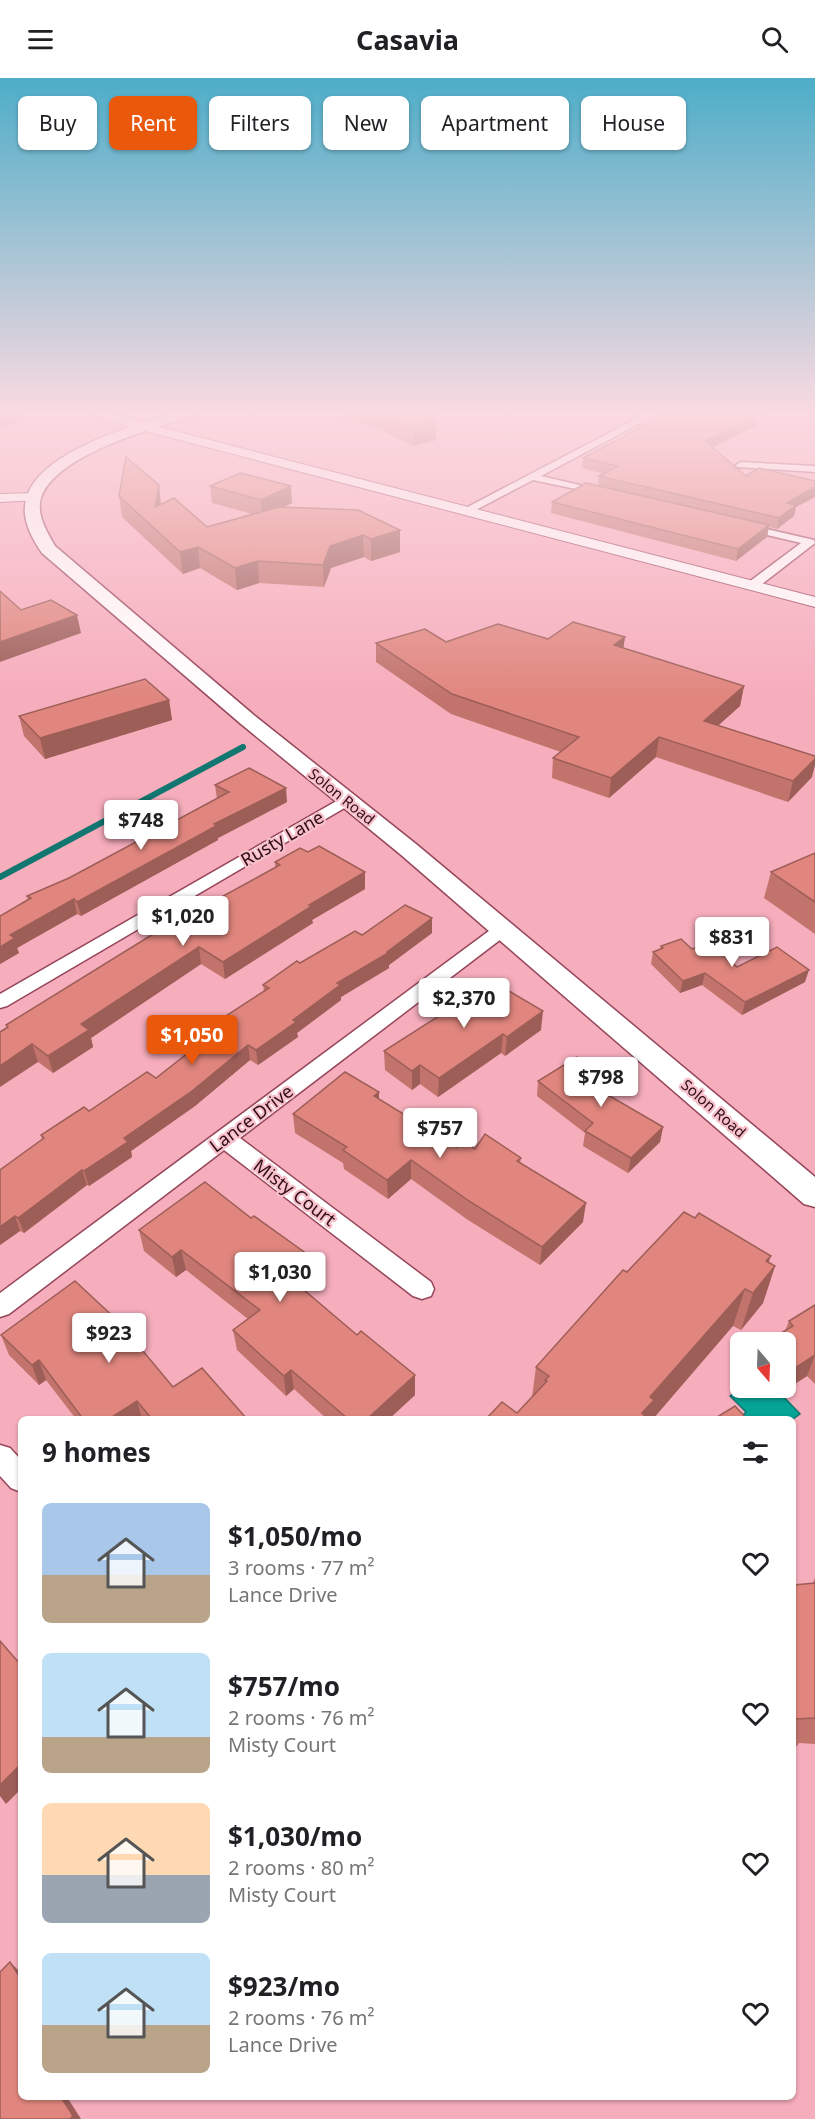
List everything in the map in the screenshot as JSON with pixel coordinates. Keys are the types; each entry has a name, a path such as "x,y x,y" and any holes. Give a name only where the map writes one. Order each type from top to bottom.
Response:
{"main road":[{"name":"Solon Road","path":"34,508 35,525 48,549 248,720 503,929 815,1196"}],"street":[{"path":"452,508 815,602"},
{"path":"466,512 473,508"},
{"path":"729,523 810,542 753,585"},
{"name":"Rusty Lane","path":"0,1002 347,800"},
{"name":"Lance Drive","path":"0,1307 503,929"},
{"name":"Misty Court","path":"224,1138 422,1289"},
{"path":"0,1457 18,1476"}],"water":[{"path":"732,1398 785,1398 800,1414 796,1417 744,1416 746,1412"}],"building":[{"path":"132,508 186,508 207,527 275,508 358,510 400,530 371,539 363,535 330,546 323,565 258,561 235,568 198,547 180,552"},
{"path":"577,508 696,508 769,525 738,549"},
{"path":"737,508 792,508 779,518"},
{"path":"0,591 21,610 51,600 77,615 0,642"},
{"path":"573,622 625,637 614,645 744,686 704,721 815,756 815,759 793,781 659,737 611,778 553,758 579,737 452,694 376,643 425,629 446,642 498,624 548,639"},
{"path":"145,679 169,700 40,738 19,716"},
{"path":"249,768 286,788 214,824 216,826 77,902 74,899 10,935 15,938 0,947 0,916 31,898 27,896 69,878 229,792 215,785"},
{"path":"319,846 365,872 309,905 312,906 223,962 199,947 81,1024 89,1030 48,1056 32,1044 0,1066 0,1032 8,1027 6,1025 150,936 280,865 275,862 300,848 308,852"},
{"path":"815,853 815,902 771,872"},
{"path":"405,905 432,918 388,953 337,983 340,985 293,1020 296,1022 256,1050 248,1045 192,1091 124,1138 128,1142 84,1171 82,1170 18,1218 15,1216 0,1227 0,1170 44,1138 41,1135 84,1107 89,1111 147,1072 156,1078 221,1027 215,1023 269,988 263,985 297,961 300,963 355,931 362,935"},
{"path":"681,939 692,949 701,946 706,951 716,947 737,967 777,947 809,970 745,1002 705,973 683,981 653,952 663,948 661,946"},
{"path":"489,979 543,1011 507,1037 503,1034 439,1078 420,1065 412,1071 384,1051 456,1005 453,1003"},
{"path":"577,1057 609,1080 596,1088 663,1127 631,1158 585,1131 593,1123 538,1081"},
{"path":"345,1072 379,1092 374,1096 457,1147 464,1142 475,1149 485,1134 521,1158 517,1161 586,1203 542,1247 469,1201 411,1160 387,1180 343,1150 347,1147 293,1114"},
{"path":"205,1182 251,1218 254,1216 307,1254 284,1273 357,1335 361,1331 415,1375 370,1416 345,1416 291,1370 284,1376 233,1330 260,1310 181,1250 172,1257 139,1230"},
{"path":"684,1212 695,1218 699,1213 771,1256 766,1261 775,1266 753,1293 745,1289 650,1397 654,1400 642,1413 645,1416 489,1416 502,1402 517,1413 547,1381 545,1380 549,1376 536,1367 623,1270 627,1272"},
{"path":"75,1281 118,1321 173,1387 202,1368 244,1416 150,1416 137,1401 114,1416 81,1416 39,1360 32,1365 1,1335"},
{"path":"815,1305 815,1355 796,1367 796,1332 783,1332 793,1326 789,1321"},
{"path":"735,1406 744,1416 719,1416"},
{"path":"815,1583 815,1718 796,1719 796,1585"},
{"path":"0,1641 18,1662 18,1767 0,1785"},
{"path":"10,1962 18,1974 18,2100 63,2100 73,2116 70,2119 0,2119 0,1972"}],"waterway":[{"path":"0,877 243,747"}]}
